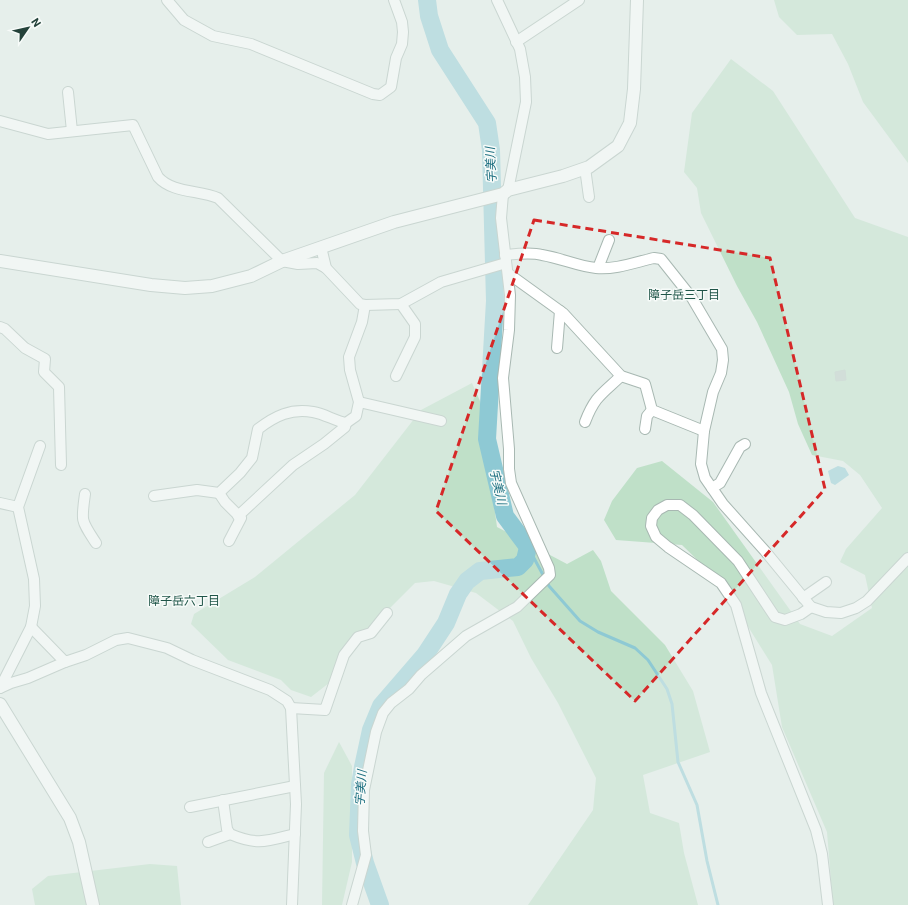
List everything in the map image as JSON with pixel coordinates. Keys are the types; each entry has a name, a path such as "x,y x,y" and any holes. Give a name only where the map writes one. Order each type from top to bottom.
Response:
{"street":[{"path":"167,0 184,20 213,36 251,44 373,94 380,95 391,87 396,58 402,44 402,22 394,0"},
{"path":"352,905 366,855 364,831 364,790 376,732 384,713 391,703 409,689 421,675 466,636 517,607 550,576 549,568 511,483 509,469 510,449 503,378 509,330 508,274 504,261 501,218 504,193 526,102 520,49 497,0"},
{"path":"516,42 579,0"},
{"path":"0,260 151,285 185,288 212,286 244,277 282,261 394,222 504,193 564,176 585,168 618,146 630,123 634,89 637,0"},
{"path":"68,92 72,131"},
{"path":"0,122 48,134 133,125 158,177 164,184 210,194 218,198 282,261 298,264 317,263 326,268 360,304 401,304 441,282 504,261 541,254 572,262 578,266 598,268 608,268 654,258 661,259 692,298 722,349 723,360 721,373 713,392 704,431 701,464 706,478 723,504 765,551 810,607 826,612 841,613 856,608 867,601 908,558"},
{"path":"585,168 589,197"},
{"path":"598,268 609,240"},
{"path":"321,247 326,268"},
{"path":"508,274 560,311 622,376 645,384 652,410"},
{"path":"396,376 415,337 415,324 401,304"},
{"path":"238,516 293,465 324,444 345,427 346,423 356,416 360,402 350,370 350,357 362,322 365,305"},
{"path":"557,348 560,311"},
{"path":"0,327 5,329 25,348 45,359 44,372 59,387 62,465"},
{"path":"585,422 591,406 602,392 622,376"},
{"path":"360,402 441,421"},
{"path":"219,493 240,473 252,458 258,429 270,420 294,410 314,412 346,423"},
{"path":"652,410 704,431"},
{"path":"645,429 647,416 652,410"},
{"path":"712,488 720,483 740,447 745,444"},
{"path":"0,688 31,627 36,606 34,579 18,507 40,446"},
{"path":"154,496 197,490 219,493"},
{"path":"219,493 224,502 241,518 228,541"},
{"path":"85,494 82,518 84,526 96,543"},
{"path":"0,503 18,507"},
{"path":"810,607 801,614 785,620 775,617 738,561 693,515 680,505 667,505 658,510 652,518 651,526 656,537 668,547 721,583 736,605 760,693 816,830 822,854 828,905"},
{"path":"803,598 826,582"},
{"path":"291,708 325,710 344,655 358,637 371,633 387,613"},
{"path":"31,627 65,662"},
{"path":"0,688 86,655 116,640 128,638 167,648 192,660 270,690 287,701 291,708 295,786 295,834 292,905"},
{"path":"0,704 70,818 80,842 93,905"},
{"path":"190,807 295,786"},
{"path":"223,800 227,829 230,834"},
{"path":"208,842 230,834 256,842 265,842 295,834"}],"highlighted area":[{"path":"534,220 770,258 825,489 635,701 436,511"}],"green space":[{"path":"774,0 908,0 908,163 863,102 848,64 832,34 797,35 779,17"},
{"path":"731,59 773,91 855,218 908,237 908,905 833,905 827,832 782,727 772,665 721,583 682,545 616,540 604,520 612,501 637,468 662,461 713,502 800,624 832,636 872,608 865,575 840,562 846,549 882,508 860,475 843,461 812,455 798,424 789,392 757,322 737,286 701,213 697,188 684,172 692,113"},
{"path":"472,383 480,401 497,527 567,564 593,550 601,561 611,591 665,645 693,691 710,752 643,775 650,813 679,823 684,853 698,905 528,905 593,810 596,778 558,703 531,658 513,621 476,593 434,581 415,583 348,650 329,683 311,697 291,690 281,680 228,660 191,624 194,614 255,577 355,495 421,410"},
{"path":"339,742 352,766 352,862 342,905 322,905 324,773"},
{"path":"150,864 177,866 181,905 35,905 32,889 48,876"}],"water":[{"path":"838,466 845,468 849,475 835,485 831,483 828,471"}],"building":[{"path":"845,370 846,380 836,381 835,372"}],"waterway":[{"name":"宇美川","path":"380,905 365,863 358,835 360,785 371,730 381,706 425,655 446,623 458,594 467,581 480,571 518,567 525,560 528,547 505,516 487,439 495,301 491,150 487,123 440,50 429,16 427,0"},
{"path":"528,547 549,586 580,621 598,632 635,648 648,660 667,689 672,704 678,762 697,805 707,861 718,905"}],"district":[{"name":"障子岳三丁目","path":"684,295"},
{"name":"障子岳六丁目","path":"184,601"}]}
